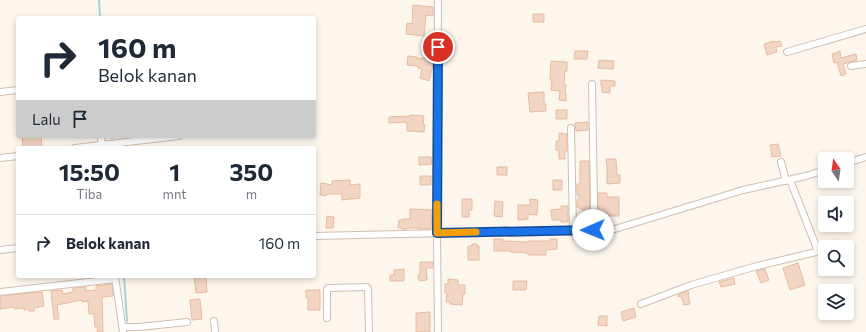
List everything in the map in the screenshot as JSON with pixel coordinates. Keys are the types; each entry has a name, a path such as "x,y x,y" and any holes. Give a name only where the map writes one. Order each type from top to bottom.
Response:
{"street":[{"path":"438,0 438,332"},
{"path":"786,52 866,29"},
{"path":"851,66 866,64"},
{"path":"592,84 593,230"},
{"path":"0,92 16,90"},
{"path":"572,128 573,230"},
{"path":"102,146 164,138"},
{"path":"0,158 16,156"},
{"path":"854,161 866,157"},
{"path":"641,304 692,285 751,268 816,252 816,246 781,162"},
{"path":"316,236 615,229 743,190 818,172"},
{"path":"0,250 16,248"},
{"path":"0,292 107,278"},
{"path":"115,278 122,329 187,322"},
{"path":"327,318 328,288 367,287 369,332"},
{"path":"214,321 216,332"}],"building":[{"path":"413,5 433,7 433,16 426,15 424,36 406,34 407,23 412,24"},
{"path":"533,14 544,14 544,22 533,22"},
{"path":"780,41 782,46 776,47 777,52 767,55 764,44"},
{"path":"575,51 588,51 587,59 574,59"},
{"path":"840,51 841,58 856,54 857,60 843,64 846,74 841,76 837,62 834,63 832,54"},
{"path":"408,56 433,59 433,69 429,81 420,78 422,69 418,68 418,66 407,65"},
{"path":"599,60 614,61 613,69 598,68"},
{"path":"551,61 567,62 567,71 565,71 564,84 566,85 566,101 559,100 560,91 551,90"},
{"path":"601,80 615,81 615,86 610,86 610,93 602,92"},
{"path":"544,92 544,104 546,104 546,111 530,112 528,93"},
{"path":"556,110 567,110 567,119 556,119"},
{"path":"410,115 424,116 424,132 407,131 407,122 389,123 389,117"},
{"path":"588,122 588,130 576,131 575,123"},
{"path":"559,133 567,134 567,151 565,151 565,159 559,159 559,150 556,150 556,141 559,141"},
{"path":"22,138 41,138 42,146 23,146"},
{"path":"778,144 781,156 772,157 770,145"},
{"path":"419,157 431,157 432,164 419,165"},
{"path":"606,159 616,159 617,175 620,175 620,183 607,184"},
{"path":"580,161 589,161 590,202 588,213 577,207 577,202 580,195 577,195 577,184 580,184"},
{"path":"497,167 507,167 507,175 497,175"},
{"path":"420,176 431,176 431,185 420,185"},
{"path":"350,180 350,185 360,184 360,198 342,200 342,194 326,194 326,196 320,195 321,183 332,185 332,181"},
{"path":"553,180 562,180 562,190 553,190"},
{"path":"598,193 607,193 607,197 619,197 619,216 609,216 608,213 598,213"},
{"path":"462,199 472,199 472,210 469,210 469,217 462,217"},
{"path":"530,199 538,200 537,215 528,214 528,219 518,220 518,205 530,205"},
{"path":"495,201 503,202 502,217 494,216"},
{"path":"561,206 568,206 568,222 552,220 551,210 561,209"},
{"path":"410,209 432,210 431,229 398,228 399,220 410,219"},
{"path":"327,216 334,217 333,228 326,228"},
{"path":"494,239 503,239 503,241 528,242 550,241 550,239 557,239 557,249 546,250 546,255 528,255 528,253 494,251"},
{"path":"472,244 477,244 477,246 479,246 479,260 468,260 468,246 472,246"},
{"path":"420,262 433,262 433,268 426,268 427,280 419,281 418,275 420,274"},
{"path":"798,263 805,285 790,290 783,268"},
{"path":"404,269 404,281 390,281 390,275 394,275 394,270"},
{"path":"765,269 769,280 761,283 756,271"},
{"path":"194,278 206,278 207,292 196,293"},
{"path":"734,278 735,284 721,287 719,282"},
{"path":"448,279 458,280 458,285 465,285 465,294 463,294 462,305 450,304 450,302 446,302 447,293 445,293 445,284 448,284"},
{"path":"513,281 527,281 526,290 513,290"},
{"path":"112,284 113,296 102,297 103,332 97,332 98,327 95,327 94,314 89,314 88,301 82,302 82,300 57,305 59,319 54,319 51,291 62,290 63,294 73,292 73,288 86,287 86,291 96,290 96,286"},
{"path":"306,290 320,290 320,310 308,310"},
{"path":"688,291 690,304 684,305 681,296 678,297 678,295"},
{"path":"42,292 44,306 34,308 34,311 29,311 28,309 24,310 24,308 15,309 14,307 0,309 0,296"},
{"path":"200,299 202,319 192,320 190,300"},
{"path":"634,308 636,317 623,321 621,312"},
{"path":"430,312 430,332 416,332 416,313"},
{"path":"599,316 607,316 607,326 598,325"}],"waterway":[{"path":"99,0 100,16"},
{"path":"124,278 127,321"}],"slow traffic":[{"path":"437,204 437,233 476,232"}],"route":[{"path":"438,47 437,233 593,230"}]}
